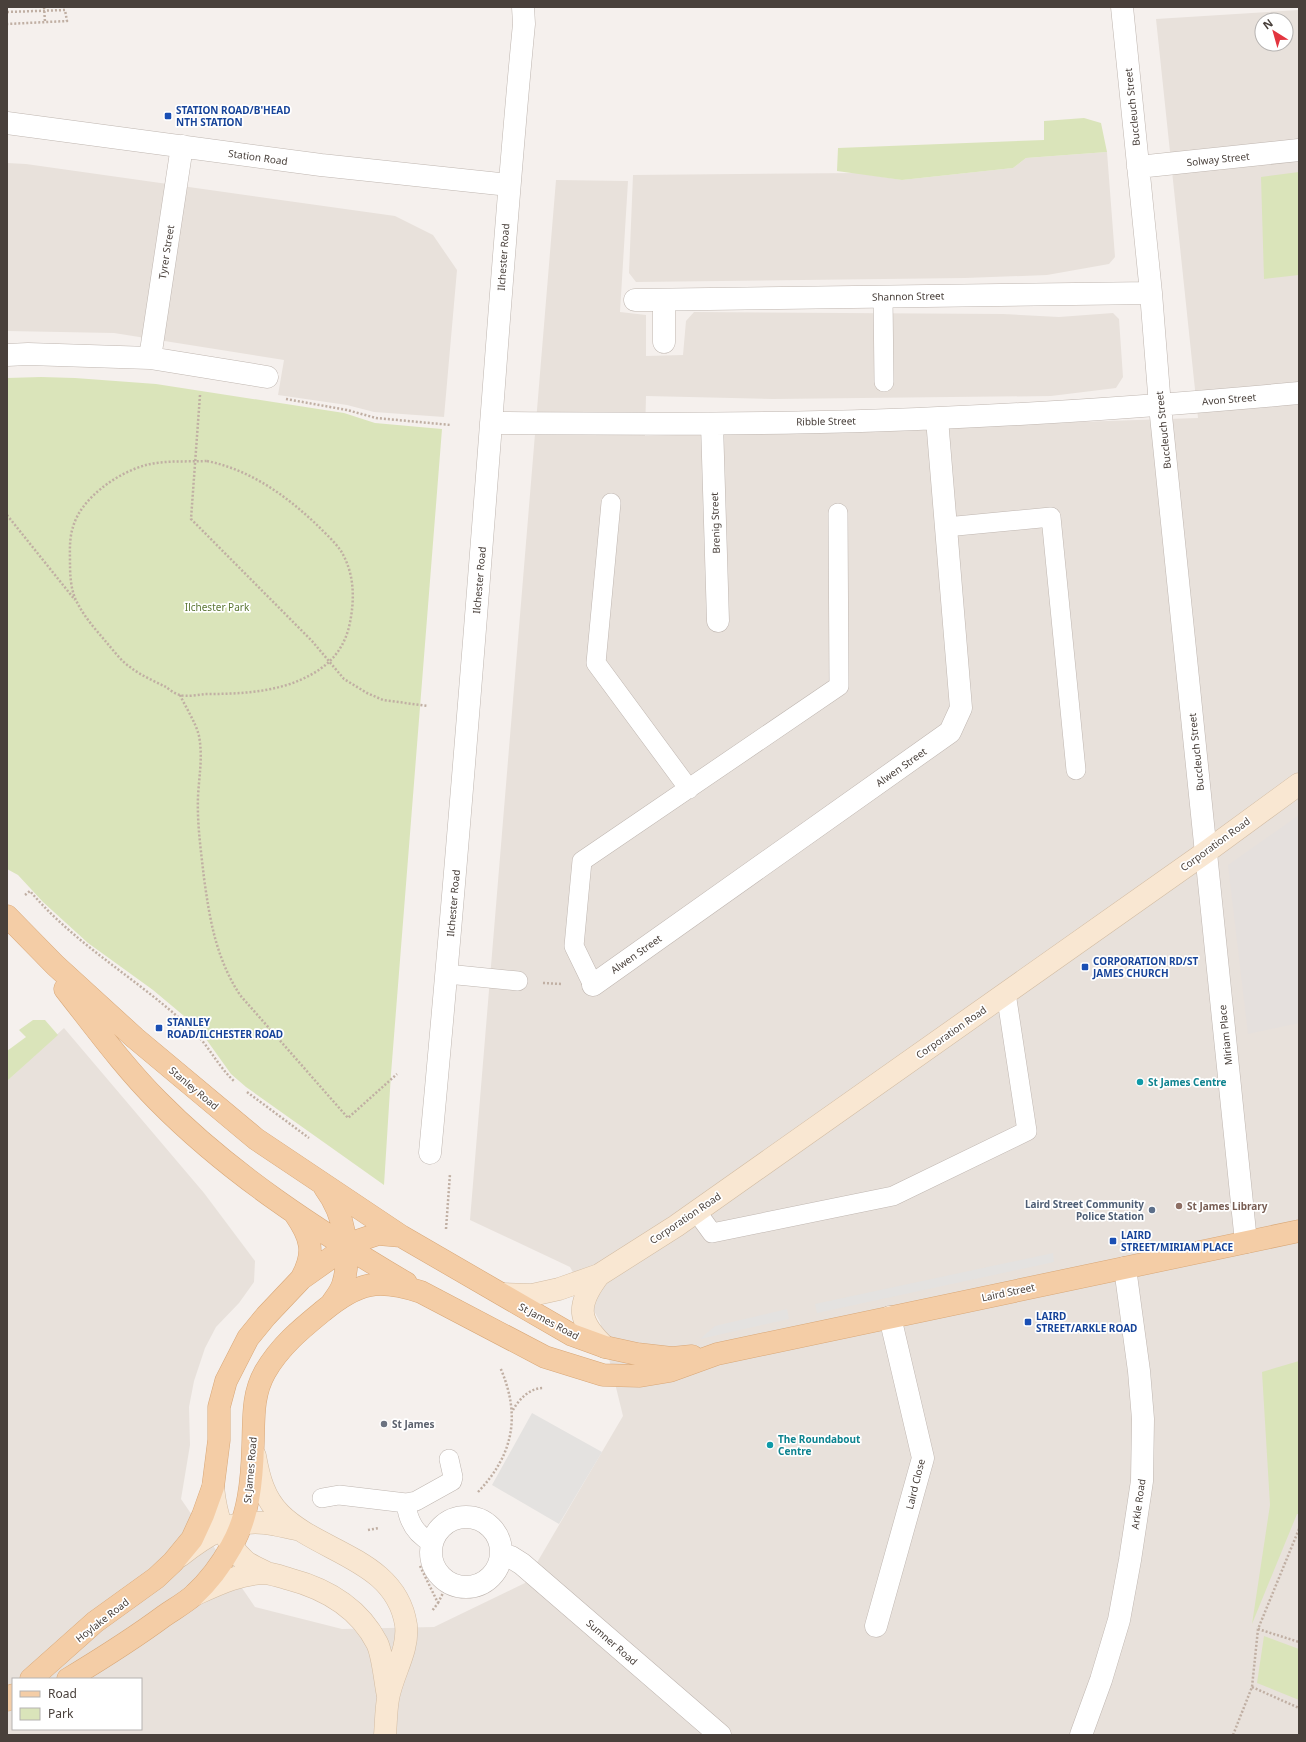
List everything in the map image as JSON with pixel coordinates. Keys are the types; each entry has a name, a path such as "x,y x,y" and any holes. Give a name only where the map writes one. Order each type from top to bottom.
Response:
{"main road":[{"name":"Stanley Road","path":"7,916 55,965 140,1043 256,1139 322,1185 401,1236"},
{"name":"Stanley Road","path":"7,916 136,1078 158,1101 220,1157 294,1212 346,1247 420,1292"},
{"name":"St James Road","path":"322,1185 331,1196 339,1215 346,1247 346,1268 342,1285 332,1303"},
{"name":"Stanley Road","path":"294,1212 306,1229 311,1249 308,1266 301,1278"},
{"name":"Laird Street","path":"717,1354 1299,1231"},
{"name":"St James Road","path":"173,1562 192,1539 203,1516 213,1487 220,1407 226,1381 248,1338 301,1278 346,1247 360,1240 378,1234 401,1236 572,1335 605,1347 637,1354 672,1358 717,1354"},
{"name":"St James Road","path":"70,1678 114,1652 194,1595 217,1570 226,1537 242,1523 248,1506 254,1445 253,1413 257,1391 265,1372 278,1352 295,1334 332,1303 348,1292 364,1286 380,1283 402,1286 420,1292 545,1357 603,1375 640,1376 670,1371 717,1354"},
{"name":"Hoylake Road","path":"32,1678 96,1622 156,1578 173,1562"}],"street":[{"name":"Buccleuch Street","path":"1122,7 1151,293 1160,406 1206,852"},
{"name":"Ilchester Road","path":"430,1153 447,974 523,16"},
{"name":"Station Road","path":"7,123 322,165 509,186"},
{"name":"Tyrer Street","path":"150,358 182,146"},
{"name":"Solway Street","path":"1138,167 1299,150"},
{"name":"Shannon Street","path":"635,300 1151,293"},
{"path":"664,300 664,342"},
{"path":"7,355 28,354 150,358 267,377"},
{"name":"Avon Street","path":"1160,406 1299,393"},
{"name":"Ribble Street","path":"491,423 712,424 937,418 1160,406"},
{"name":"Alwen Street","path":"593,985 950,732 961,708 937,418"},
{"name":"Brenig Street","path":"712,424 718,621"},
{"name":"Corporation Road","path":"605,1347 586,1327 582,1315 584,1303 590,1286 600,1275 696,1211 1206,852 1299,784"},
{"name":"Miriam Place","path":"1206,852 1246,1242"},
{"name":"Arkle Road","path":"1081,1735 1101,1680 1119,1620 1142,1481 1143,1419 1139,1371 1125,1268"},
{"name":"Corporation Road","path":"502,1294 532,1295 560,1289 600,1275"},
{"name":"Laird Close","path":"876,1626 923,1458 890,1317"},
{"path":"254,1445 259,1479 266,1496 279,1513 298,1530 356,1560 378,1576 392,1591 400,1606 406,1625 405,1645 388,1698 385,1735"},
{"path":"213,1487 215,1508 226,1537 246,1562 267,1573 298,1581 321,1590 341,1601 355,1612 366,1625 378,1645 388,1698"},
{"path":"469,1517 480,1520 490,1527 498,1536 501,1554 499,1566 492,1576 483,1584 472,1588 459,1588 448,1583 439,1576 432,1566 430,1554 431,1542 437,1531 446,1523 457,1518 469,1517"},
{"path":"242,1523 265,1523 298,1530"},
{"path":"173,1562 199,1541 226,1537"},
{"name":"Sumner Road","path":"501,1554 511,1557 522,1564 720,1735"},
{"path":"194,1595 216,1584 243,1576 267,1573"}],"lane":[{"path":"883,297 884,382"},
{"path":"610,503 596,663 689,789"},
{"path":"593,985 574,946 582,861 839,686 838,513"},
{"path":"946,527 1051,517 1076,770"},
{"path":"447,974 518,981"},
{"path":"696,1211 712,1233 893,1196 1026,1131 1006,993"},
{"path":"322,1498 339,1495 406,1503 416,1501 452,1481 453,1477 449,1459"},
{"path":"406,1503 407,1515 413,1527 421,1536 431,1542"}],"path":[{"path":"44,7 45,22"},
{"path":"7,12 65,10 67,21 7,24"},
{"path":"205,367 197,421 191,519 312,641 344,679 367,693 383,700 428,706"},
{"path":"7,516 95,628 130,668 180,695 244,693 277,688 298,681 329,663 340,649 347,633 354,595 351,577 341,551 331,539 303,512 286,497 264,482 226,465 207,461 145,465 110,481 94,495 73,525 70,541 70,577 76,602"},
{"path":"180,695 199,735 202,762 198,796 199,846 207,906 220,958 229,978 240,995 348,1118 397,1074"},
{"path":"23,896 30,891 63,925 85,944 147,990 179,1017 193,1030 223,1069 239,1085"},
{"path":"518,981 593,985"},
{"path":"244,1090 312,1140"},
{"path":"430,1153 451,1155 446,1230 444,1234"},
{"path":"440,1226 446,1230"},
{"path":"1233,1735 1252,1687 1258,1629 1299,1529"},
{"path":"438,1604 448,1583"},
{"path":"1258,1629 1299,1642"},
{"path":"1252,1687 1299,1708"}],"shaded area":[{"path":"1299,10 1299,1735 7,1735 7,1081 64,1028 204,1193 255,1261 254,1282 239,1303 216,1327 205,1348 194,1381 189,1407 190,1445 181,1499 255,1607 342,1629 434,1627 525,1583 623,1416 600,1322 570,1267 470,1220 556,180 628,181 620,312 646,315 646,356 683,355 686,321 694,312 1003,314 1059,317 1113,313 1119,319 1123,377 1116,388 1051,396 773,399 646,396 645,436 1198,418 1156,19 1254,13 1254,52 1294,52 1294,12 1267,12"},
{"path":"1107,152 1115,257 1109,264 1047,275 965,278 636,282 629,273 633,175 858,173 902,180 1013,168 1026,158"},
{"path":"7,163 26,164 395,216 433,235 457,270 444,417 374,412 347,405 278,395 284,360 114,333 7,331"},
{"path":"1299,815 1299,1023 1248,1034 1228,865"},
{"path":"1053,1253 1054,1262 817,1313 815,1304"},
{"path":"787,1309 789,1319 700,1339 715,1326"},
{"path":"532,1413 602,1452 559,1524 492,1485"}],"green space":[{"path":"1084,118 1101,123 1107,152 1026,158 1013,168 902,180 837,171 838,148 1044,140 1044,121"},
{"path":"1299,172 1299,275 1264,279 1261,177"},
{"name":"Ilchester Park","path":"41,377 156,384 344,413 375,423 442,429 391,1074 384,1185 246,1087 231,1074 201,1032 190,1021 153,990 88,943 43,902 18,875 7,869 7,378"},
{"path":"33,1020 45,1020 58,1035 7,1081 7,1051 26,1037 19,1030"},
{"path":"1299,1361 1299,1514 1297,1514 1252,1624 1270,1505 1262,1372"},
{"path":"1264,1636 1299,1649 1299,1700 1257,1683"}],"place":[{"name":"STATION ROAD/B'HEAD NTH STATION","path":"168,116"},
{"name":"CORPORATION RD/ST JAMES CHURCH","path":"1085,967"},
{"name":"STANLEY ROAD/ILCHESTER ROAD","path":"159,1028"},
{"name":"St James Centre","path":"1140,1082"},
{"name":"St James Library","path":"1179,1206"},
{"name":"Laird Street Community Police Station","path":"1152,1210"},
{"name":"LAIRD STREET/MIRIAM PLACE","path":"1113,1241"},
{"name":"LAIRD STREET/ARKLE ROAD","path":"1028,1322"},
{"name":"St James","path":"384,1424"},
{"name":"The Roundabout Centre","path":"770,1445"}]}
